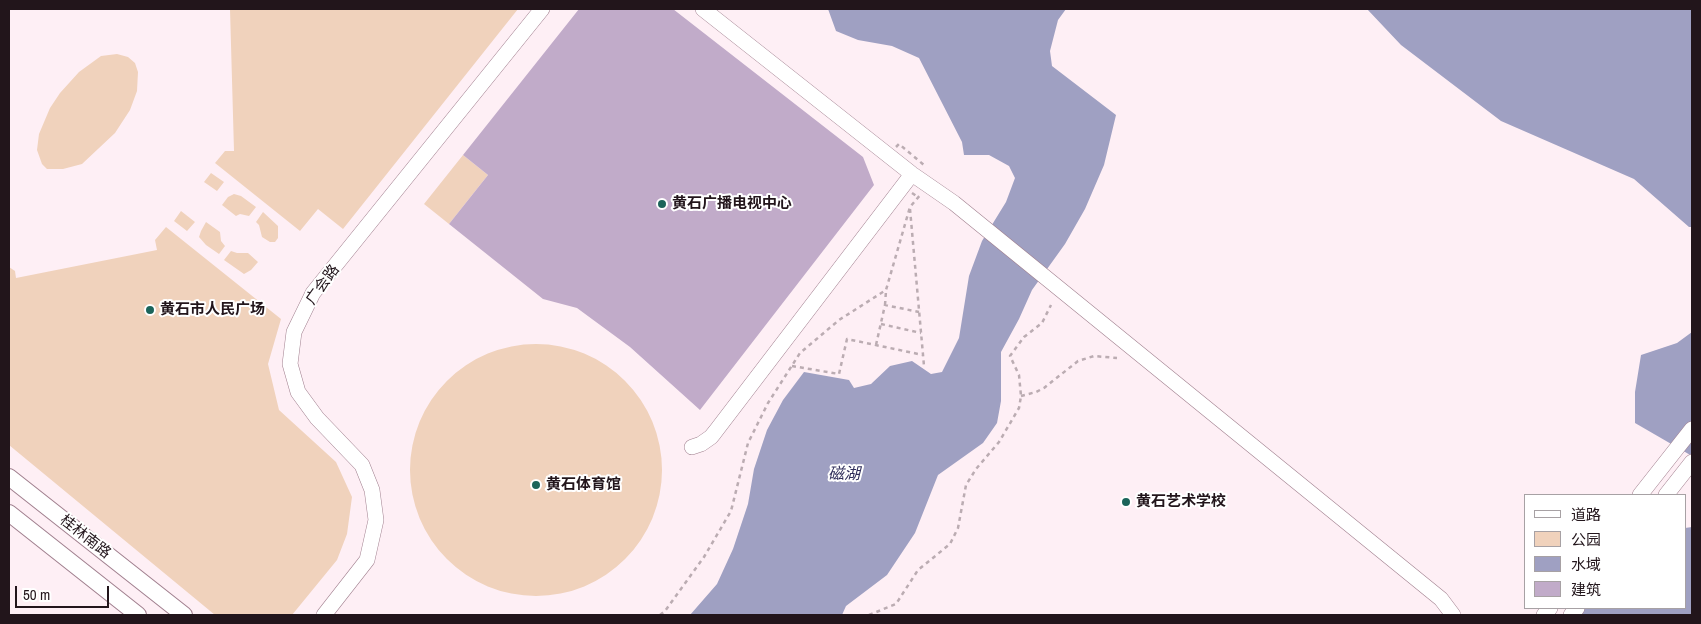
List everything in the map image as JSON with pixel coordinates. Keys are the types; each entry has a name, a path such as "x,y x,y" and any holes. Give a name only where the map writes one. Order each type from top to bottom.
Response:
{"main road":[{"name":"桂林南路","path":"9,477 184,615"},
{"name":"桂林南路","path":"9,513 138,615"}],"street":[{"name":"广会路","path":"324,615 367,560 376,520 372,490 362,465 317,418 298,392 290,364 294,332 313,293 542,9"},
{"path":"703,9 912,174 954,203 1441,599 1452,615"},
{"path":"692,447 706,441 715,432 912,174"},
{"path":"1641,494 1692,429"},
{"path":"1667,494 1692,462"}],"path":[{"path":"876,345 885,305 886,290 910,207 918,197"},
{"path":"910,207 924,366"},
{"path":"660,615 704,557 731,511 748,442 768,403 800,353 839,320 886,290"},
{"path":"885,305 919,312"},
{"path":"869,615 896,604 918,570 950,544 958,528 966,485 976,469 1009,428 1019,408 1021,396 1019,375 1010,356 1024,336 1042,323 1052,305"},
{"path":"881,324 921,333"},
{"path":"792,366 839,374 847,339 923,355"},
{"path":"1021,396 1044,388 1078,362 1094,356 1117,358"}],"green space":[{"path":"230,9 518,9 343,229 318,209 300,231 215,163 225,151 234,151"},
{"path":"117,54 128,57 135,63 138,72 137,91 130,110 115,133 82,164 63,169 47,169 42,164 37,150 39,134 50,108 60,93 79,72 101,56"},
{"path":"463,155 488,175 449,224 424,204"},
{"path":"211,173 224,182 217,191 204,182"},
{"path":"234,194 241,196 256,207 249,216 240,214 236,216 222,205 228,197"},
{"path":"181,211 195,222 187,231 174,221"},
{"path":"263,212 278,226 278,238 275,242 270,242 262,237 259,225 256,222"},
{"path":"206,222 220,232 221,241 225,246 219,254 206,245 199,237"},
{"path":"166,227 281,319 268,364 279,410 336,462 352,497 347,534 337,560 292,615 215,615 9,445 9,267 15,271 16,278 157,250 155,240"},
{"path":"231,251 248,253 258,262 251,270 244,274 224,260"},
{"name":"黄石体育馆","path":"536,344 561,347 584,354 606,365 625,381 641,400 652,422 659,445 662,470 659,495 652,518 641,540 625,559 606,575 584,586 561,593 536,596 511,593 488,586 466,575 447,559 431,540 420,518 413,495 410,470 413,445 420,422 431,400 447,381 466,365 488,354 511,347"}],"water":[{"name":"磁湖","path":"828,9 1066,9 1058,20 1050,51 1052,66 1116,115 1104,165 1085,209 1065,244 1032,290 1001,352 1001,401 997,423 983,443 938,475 915,533 887,575 846,606 842,615 690,615 717,584 733,549 748,504 754,469 767,430 783,400 804,372 849,380 854,388 871,384 890,366 912,361 931,374 942,372 959,338 969,276 982,241 1006,202 1015,178 1009,166 989,155 964,155 962,142 919,58 892,46 858,40 836,31"},
{"path":"1367,9 1692,9 1692,227 1689,227 1634,179 1501,121 1401,45"},
{"path":"1692,332 1692,456 1635,423 1635,392 1641,355 1677,343"},
{"path":"1692,527 1692,615 1579,615 1581,609 1686,609 1686,528"}],"building":[{"name":"黄石广播电视中心","path":"579,9 673,9 863,157 874,185 700,410 630,347 577,308 543,299 449,224 488,175 463,155"}],"place":[{"name":"黄石广播电视中心","path":"662,204"},
{"name":"黄石市人民广场","path":"150,310"},
{"name":"黄石体育馆","path":"536,485"},
{"name":"黄石艺术学校","path":"1126,502"}]}
